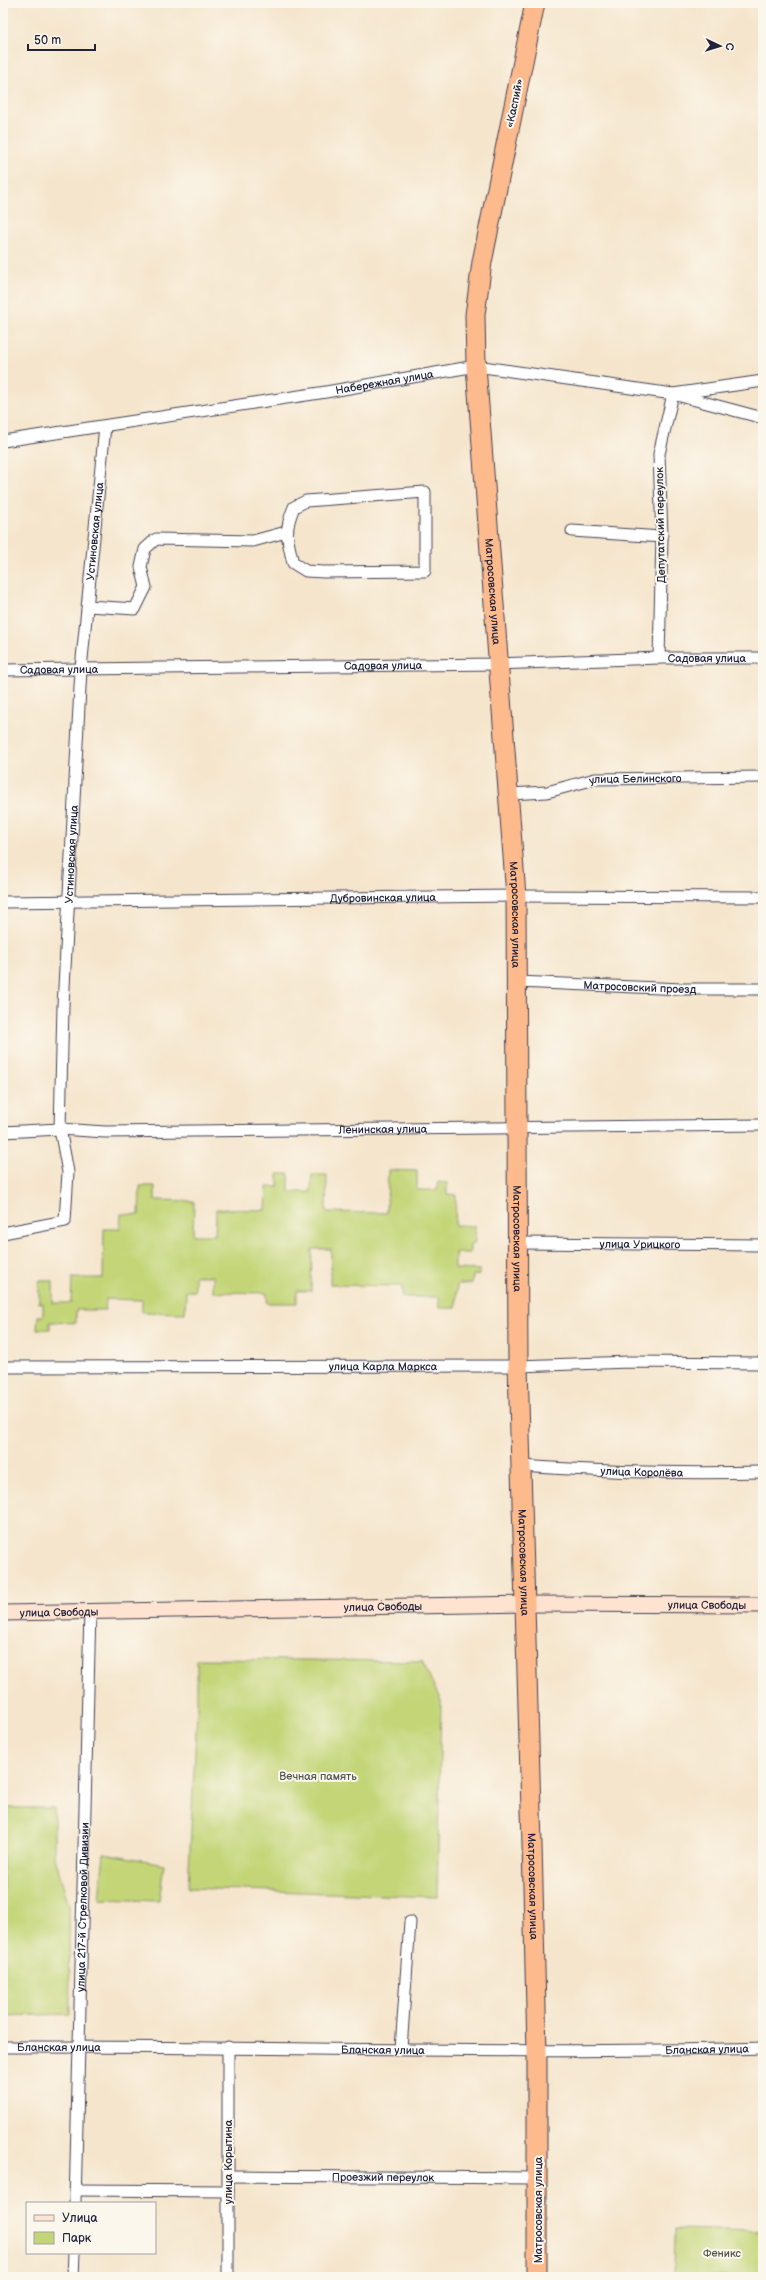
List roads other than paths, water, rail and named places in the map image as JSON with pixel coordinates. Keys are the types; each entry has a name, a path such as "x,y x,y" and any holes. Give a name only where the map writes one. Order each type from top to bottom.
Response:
{"highway":[{"name":"«Каспий»","path":"493,202 535,3"},
{"name":"Матросовская улица","path":"493,202 482,262 475,315 476,366 516,896 518,1366 526,1604 536,2051 538,2277"}],"main road":[{"name":"улица Свободы","path":"3,1613 526,1604 763,1605"}],"street":[{"name":"Набережная улица","path":"3,441 476,366 673,394 763,418"},
{"path":"673,394 763,381"},
{"name":"Депутатский переулок","path":"659,658 662,537 659,454 673,394"},
{"name":"Устиновская улица","path":"3,1232 65,1221 68,1172 60,1129 69,900 81,669 105,426"},
{"path":"425,492 426,571 306,571 293,563 286,532 287,522 294,506 306,501 425,492"},
{"path":"572,531 662,537"},
{"path":"88,606 135,609 146,587 141,566 145,549 156,539 253,541 286,532"},
{"name":"Садовая улица","path":"3,670 498,664 659,658 763,658"},
{"name":"улица Белинского","path":"509,794 547,792 595,779 763,776"},
{"name":"Дубровинская улица","path":"3,902 69,900 516,896 763,897"},
{"name":"Матросовский проезд","path":"517,982 682,989 763,989"},
{"name":"Ленинская улица","path":"3,1132 60,1129 105,1132 516,1129 763,1125"},
{"name":"улица Урицкого","path":"517,1243 763,1245"},
{"name":"улица Карла Маркса","path":"3,1367 518,1366 630,1362 763,1362"},
{"name":"улица Королёва","path":"521,1466 612,1472 682,1474 763,1472"},
{"name":"улица 217-й Стрелковой Дивизии","path":"75,2202 90,1611"},
{"path":"401,2049 410,1922"},
{"name":"Бланская улица","path":"3,2047 228,2047 536,2051 763,2048"},
{"name":"улица Корытина","path":"228,2047 228,2277"},
{"name":"Проезжий переулок","path":"229,2176 538,2178"},
{"path":"75,2190 228,2191"},
{"path":"73,2277 74,2254"}],"park label":[{"name":"Вечная память","path":"318,1776"},
{"name":"Феникс","path":"722,2253"}]}
